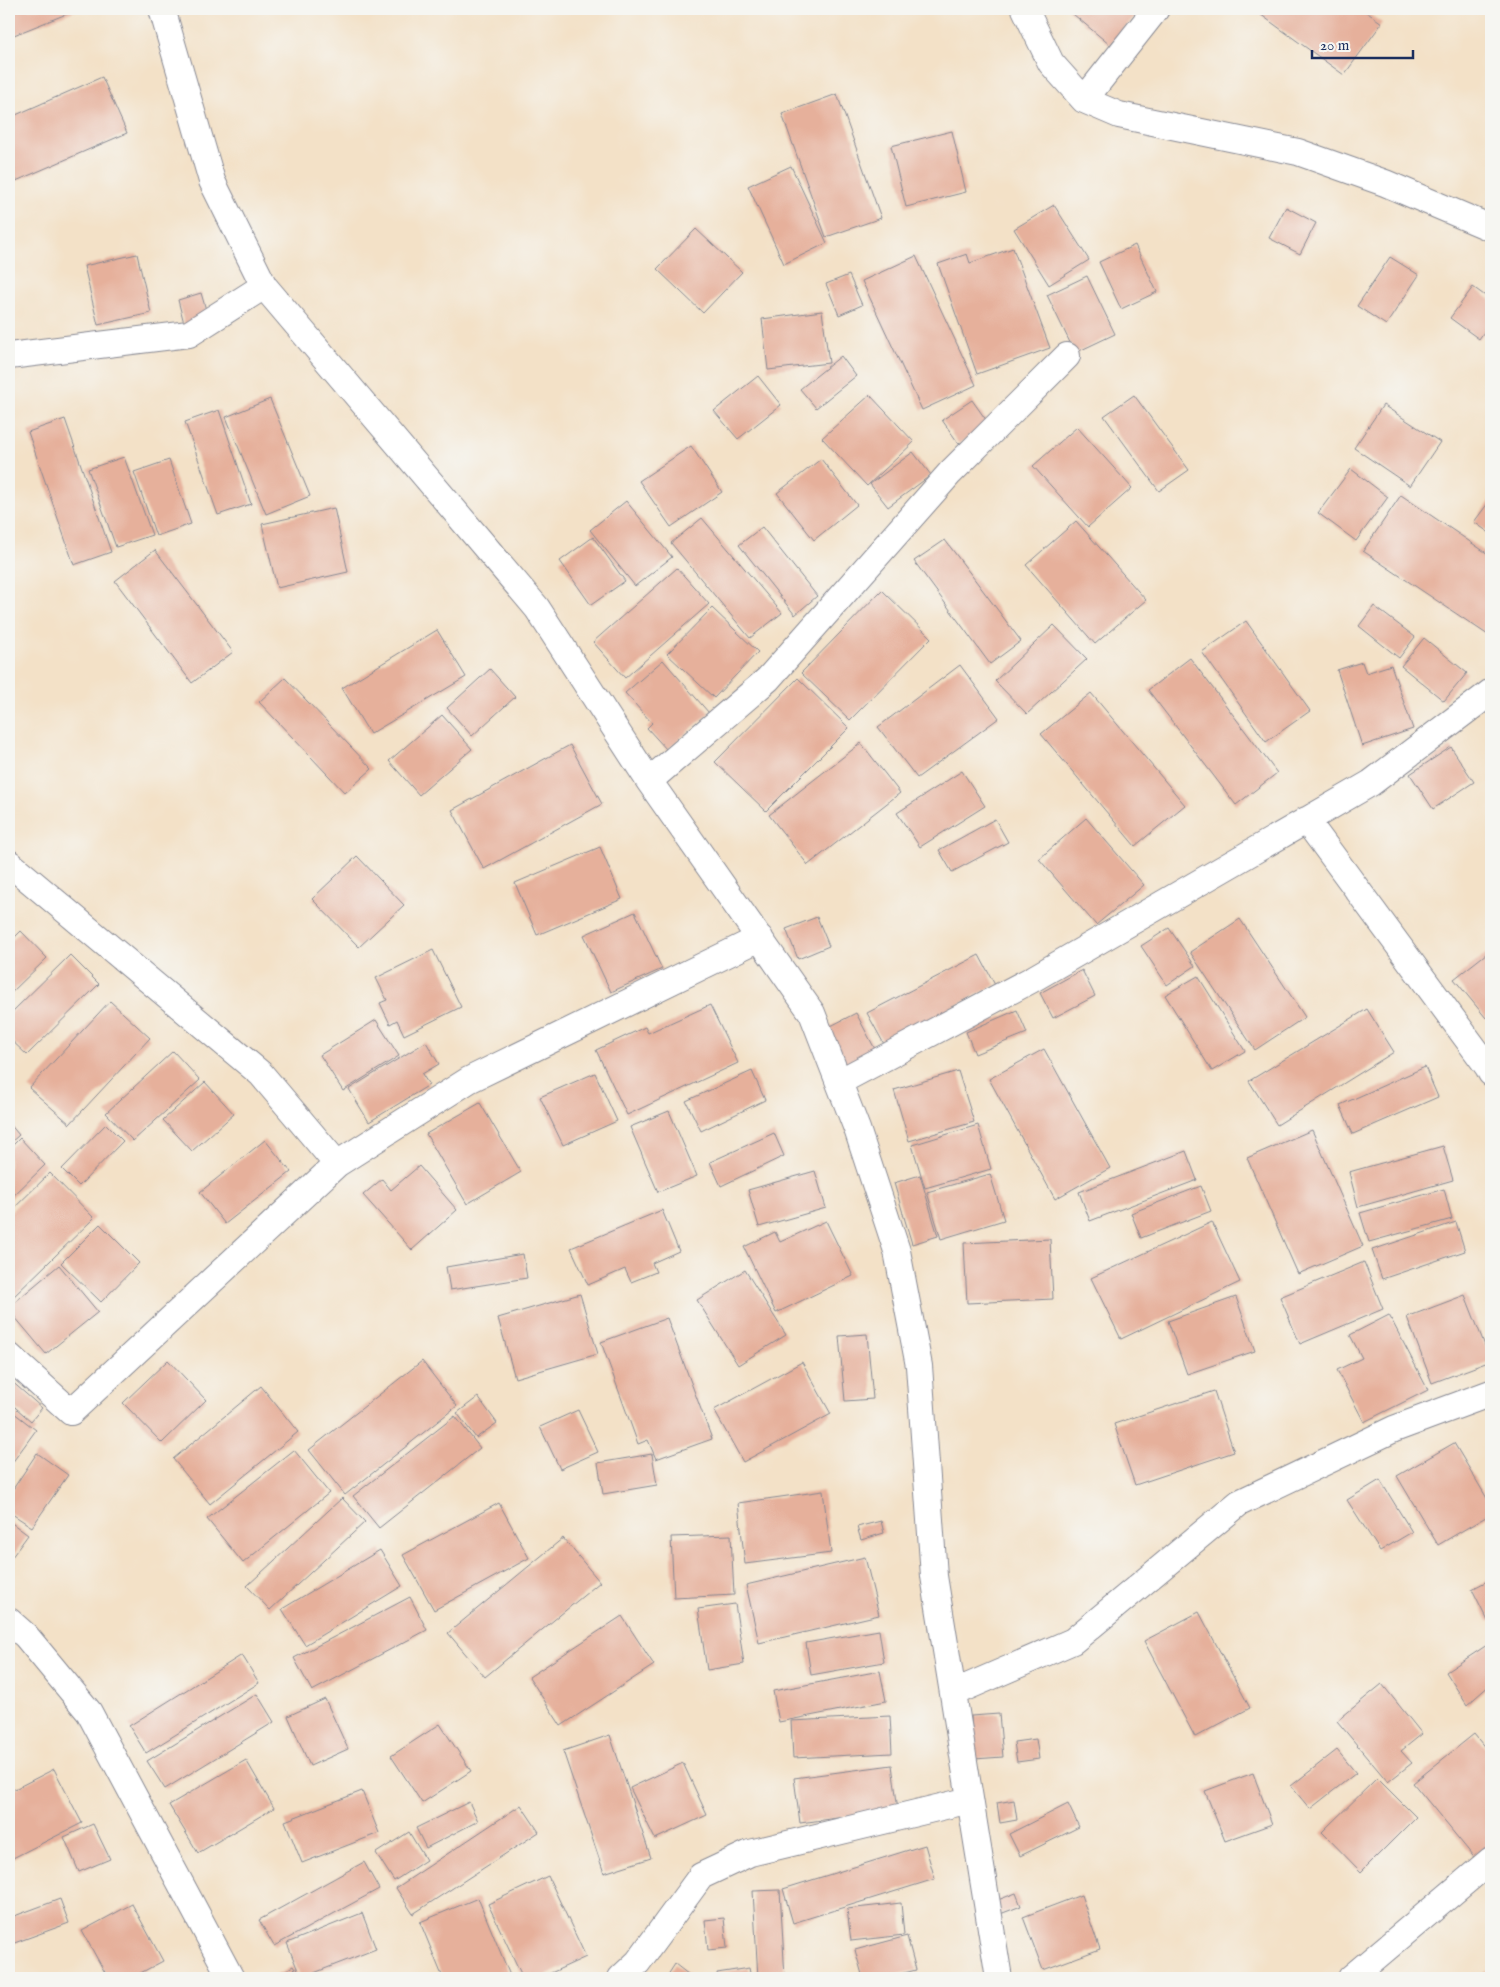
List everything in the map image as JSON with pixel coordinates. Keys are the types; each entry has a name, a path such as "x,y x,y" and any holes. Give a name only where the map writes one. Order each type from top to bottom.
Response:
{"street":[{"path":"162,9 212,181 264,286 536,608 649,781 812,1013 857,1130 896,1251 919,1366 934,1576 999,1978"},
{"path":"1025,9 1051,63 1084,100 1119,115 1298,152 1385,183 1491,228"},
{"path":"1084,100 1156,9"},
{"path":"9,356 189,334 264,286"},
{"path":"649,781 768,679 950,473 1067,356"},
{"path":"839,1082 1031,980 1370,783 1491,692"},
{"path":"1306,820 1491,1073"},
{"path":"9,863 261,1074 337,1164"},
{"path":"9,1356 72,1412 337,1164 469,1080 760,938"},
{"path":"953,1692 1073,1641 1238,1503 1394,1429 1491,1394"},
{"path":"9,1621 26,1636 89,1712 231,1978"},
{"path":"621,1978 638,1962 700,1876 750,1853 970,1800"},
{"path":"1351,1978 1491,1860"}],"building":[{"path":"9,9 79,9 9,37"},
{"path":"1067,9 1141,9 1110,45"},
{"path":"1253,9 1362,9 1382,23 1344,75"},
{"path":"102,77 127,133 9,184 9,118"},
{"path":"837,94 881,218 826,237 782,114"},
{"path":"952,131 966,192 906,207 891,146"},
{"path":"791,166 827,243 784,264 748,186"},
{"path":"1054,205 1089,260 1049,285 1014,229"},
{"path":"1286,207 1316,223 1300,254 1269,238"},
{"path":"696,229 742,272 703,313 657,269"},
{"path":"1135,245 1157,292 1121,309 1099,262"},
{"path":"1013,248 1050,348 977,374 938,264 967,254 970,263"},
{"path":"137,254 151,313 98,325 84,266"},
{"path":"916,256 976,385 922,410 862,281"},
{"path":"1390,257 1419,275 1386,325 1357,306"},
{"path":"849,275 862,305 839,315 826,284"},
{"path":"1087,276 1115,334 1075,353 1047,295"},
{"path":"1473,287 1491,300 1491,322 1479,339 1450,318"},
{"path":"201,293 209,320 185,327 178,300"},
{"path":"822,311 829,363 768,370 762,319"},
{"path":"841,356 856,376 816,408 800,389"},
{"path":"758,376 781,405 738,439 714,411"},
{"path":"870,395 914,442 867,486 822,438"},
{"path":"1134,395 1189,470 1159,491 1104,416"},
{"path":"270,399 310,496 266,514 226,417"},
{"path":"972,400 989,424 959,444 942,420"},
{"path":"1383,405 1440,442 1410,486 1354,448"},
{"path":"219,410 251,504 218,515 185,422"},
{"path":"65,419 111,552 74,565 28,432"},
{"path":"1077,427 1132,488 1088,527 1033,466"},
{"path":"691,446 722,492 671,527 639,481"},
{"path":"913,452 931,475 888,507 870,484"},
{"path":"124,457 152,535 116,547 88,469"},
{"path":"821,459 857,505 814,540 777,493"},
{"path":"169,460 191,524 156,536 134,472"},
{"path":"1351,469 1388,497 1356,541 1318,513"},
{"path":"1401,495 1491,556 1491,637 1363,551"},
{"path":"1491,499 1491,534 1474,522"},
{"path":"626,501 672,557 635,586 590,530"},
{"path":"334,508 348,572 277,588 262,524"},
{"path":"702,518 782,613 750,638 671,543"},
{"path":"1076,521 1146,600 1095,644 1026,565"},
{"path":"762,527 817,596 795,615 739,545"},
{"path":"593,537 625,581 591,605 560,561"},
{"path":"945,540 1021,641 990,664 914,561"},
{"path":"155,550 233,652 192,683 115,581"},
{"path":"677,568 709,604 625,678 593,642"},
{"path":"882,590 931,638 850,720 801,673"},
{"path":"1374,606 1415,637 1399,658 1359,626"},
{"path":"712,608 758,652 714,698 667,654"},
{"path":"1246,621 1310,711 1266,742 1202,652"},
{"path":"1054,625 1087,659 1027,714 995,681"},
{"path":"437,630 466,677 370,734 342,688"},
{"path":"1424,638 1467,673 1444,701 1401,666"},
{"path":"1190,658 1277,773 1236,805 1148,690"},
{"path":"663,660 709,713 667,750 647,728 652,723 625,693"},
{"path":"1362,662 1366,673 1391,665 1413,729 1362,746 1337,670"},
{"path":"960,665 999,718 917,778 878,727"},
{"path":"490,669 515,697 472,736 447,708"},
{"path":"285,678 372,769 345,793 259,702"},
{"path":"798,678 849,728 766,811 715,762"},
{"path":"1091,693 1185,805 1135,846 1041,734"},
{"path":"442,715 472,749 419,795 389,761"},
{"path":"861,743 900,793 808,865 769,815"},
{"path":"570,745 602,804 484,869 452,810"},
{"path":"1451,747 1474,782 1433,809 1410,774"},
{"path":"962,771 985,806 920,847 897,813"},
{"path":"1086,818 1144,885 1096,925 1039,859"},
{"path":"995,819 1008,842 952,872 939,850"},
{"path":"600,847 622,899 537,935 515,883"},
{"path":"357,856 404,905 359,947 312,899"},
{"path":"635,912 662,969 611,992 584,935"},
{"path":"817,917 829,946 798,959 786,929"},
{"path":"1240,919 1305,1017 1255,1050 1190,952"},
{"path":"1169,928 1195,966 1167,985 1141,946"},
{"path":"21,931 47,958 9,995 9,943"},
{"path":"433,950 461,1007 404,1035 397,1020 390,1024 380,1003 387,1000 376,978"},
{"path":"1491,950 1491,1014 1486,1018 1454,979"},
{"path":"70,955 99,984 27,1055 9,1038 9,1015"},
{"path":"979,955 995,985 884,1044 867,1013"},
{"path":"1082,970 1095,996 1053,1018 1040,993"},
{"path":"1198,976 1245,1051 1212,1071 1165,995"},
{"path":"110,1001 150,1038 70,1124 29,1088"},
{"path":"710,1005 738,1063 627,1115 596,1050 645,1027 648,1033"},
{"path":"1367,1009 1394,1052 1277,1125 1249,1081"},
{"path":"1017,1010 1027,1033 975,1054 966,1032"},
{"path":"856,1013 875,1049 846,1064 827,1028"},
{"path":"376,1020 399,1056 343,1091 320,1055"},
{"path":"426,1042 439,1064 422,1074 429,1085 369,1122 349,1089"},
{"path":"1044,1049 1110,1168 1055,1199 989,1079"},
{"path":"173,1051 200,1080 133,1141 106,1113"},
{"path":"1425,1067 1438,1097 1353,1134 1340,1105"},
{"path":"752,1071 765,1100 701,1131 686,1101"},
{"path":"958,1071 974,1122 909,1141 894,1090"},
{"path":"595,1073 617,1121 563,1145 540,1097"},
{"path":"205,1082 234,1114 192,1151 163,1120"},
{"path":"480,1103 521,1172 467,1204 426,1134"},
{"path":"669,1111 697,1176 658,1192 630,1127"},
{"path":"9,1123 19,1135 9,1144"},
{"path":"106,1124 123,1141 79,1186 62,1169"},
{"path":"978,1125 991,1169 925,1188 912,1145"},
{"path":"1312,1130 1363,1246 1298,1274 1247,1158"},
{"path":"774,1133 784,1156 721,1186 710,1162"},
{"path":"20,1138 45,1165 9,1200 9,1149"},
{"path":"265,1140 291,1172 225,1224 200,1192"},
{"path":"1443,1146 1453,1180 1358,1207 1349,1172"},
{"path":"1186,1151 1197,1180 1090,1221 1079,1192"},
{"path":"419,1166 457,1210 412,1250 363,1195 382,1179 391,1190"},
{"path":"815,1171 826,1208 759,1227 748,1190"},
{"path":"50,1173 94,1218 9,1301 9,1213"},
{"path":"990,1174 1004,1220 941,1239 927,1192"},
{"path":"920,1175 938,1236 912,1244 894,1183"},
{"path":"1201,1186 1211,1211 1141,1238 1131,1213"},
{"path":"1444,1189 1452,1219 1369,1242 1360,1213"},
{"path":"662,1210 679,1251 652,1263 656,1272 631,1282 625,1269 588,1285 571,1248"},
{"path":"826,1221 853,1276 776,1313 744,1247 775,1232 780,1242"},
{"path":"1212,1222 1240,1282 1121,1339 1091,1278"},
{"path":"1456,1222 1465,1251 1382,1279 1372,1250"},
{"path":"100,1224 139,1263 101,1302 61,1263"},
{"path":"1050,1239 1053,1299 967,1303 964,1243"},
{"path":"523,1254 527,1278 450,1290 446,1267"},
{"path":"1364,1262 1383,1309 1300,1344 1280,1297"},
{"path":"59,1265 98,1312 46,1354 9,1310 9,1307"},
{"path":"745,1270 786,1335 738,1365 697,1300"},
{"path":"580,1294 598,1354 515,1378 498,1318"},
{"path":"1465,1295 1491,1361 1432,1383 1407,1317"},
{"path":"1236,1297 1255,1351 1187,1374 1168,1321"},
{"path":"1389,1315 1428,1390 1364,1422 1337,1370 1362,1358 1350,1335"},
{"path":"667,1318 712,1439 656,1459 648,1440 638,1444 601,1342"},
{"path":"867,1334 873,1399 845,1401 839,1336"},
{"path":"168,1360 206,1400 162,1443 123,1403"},
{"path":"422,1361 457,1406 345,1495 309,1450"},
{"path":"802,1362 831,1414 743,1462 714,1410"},
{"path":"9,1379 42,1408 31,1421 9,1402"},
{"path":"261,1386 298,1432 210,1504 173,1459"},
{"path":"1214,1391 1234,1452 1135,1485 1114,1424"},
{"path":"478,1397 497,1423 476,1438 457,1413"},
{"path":"9,1409 36,1430 9,1467"},
{"path":"578,1410 598,1452 560,1469 540,1427"},
{"path":"455,1416 480,1448 379,1528 353,1496"},
{"path":"1454,1443 1491,1505 1491,1514 1438,1545 1397,1476"},
{"path":"294,1450 329,1493 243,1563 207,1519"},
{"path":"37,1453 68,1475 32,1527 9,1512 9,1495"},
{"path":"652,1454 657,1485 603,1494 598,1463"},
{"path":"1380,1480 1412,1532 1380,1551 1347,1500"},
{"path":"823,1491 831,1553 745,1564 738,1503"},
{"path":"342,1498 365,1522 270,1610 247,1586"},
{"path":"499,1503 529,1558 434,1610 403,1555"},
{"path":"9,1521 28,1535 9,1561"},
{"path":"881,1521 884,1533 861,1540 857,1527"},
{"path":"731,1535 734,1595 674,1598 671,1537"},
{"path":"563,1538 600,1582 485,1677 448,1633"},
{"path":"380,1550 402,1586 305,1645 282,1609"},
{"path":"865,1557 879,1615 759,1643 746,1585"},
{"path":"1491,1579 1491,1620 1488,1621 1472,1589"},
{"path":"410,1597 427,1630 312,1691 294,1658"},
{"path":"735,1604 744,1664 707,1670 698,1609"},
{"path":"1199,1612 1250,1708 1195,1737 1144,1641"},
{"path":"622,1616 654,1665 561,1726 529,1677"},
{"path":"879,1630 884,1662 811,1675 806,1643"},
{"path":"1490,1643 1491,1684 1467,1705 1446,1672"},
{"path":"242,1655 259,1683 146,1753 129,1726"},
{"path":"880,1671 886,1701 779,1722 773,1691"},
{"path":"1382,1684 1422,1734 1401,1751 1412,1763 1388,1782 1337,1721"},
{"path":"257,1694 274,1722 165,1789 147,1761"},
{"path":"325,1699 348,1749 310,1766 288,1716"},
{"path":"999,1714 1003,1757 974,1759 971,1716"},
{"path":"890,1716 892,1753 793,1758 791,1721"},
{"path":"440,1724 471,1771 422,1803 391,1756"},
{"path":"1474,1734 1491,1755 1491,1850 1477,1861 1413,1783"},
{"path":"610,1735 651,1858 604,1873 563,1751"},
{"path":"1036,1739 1039,1759 1017,1762 1014,1742"},
{"path":"1337,1750 1356,1773 1310,1809 1291,1786"},
{"path":"246,1760 274,1808 198,1853 169,1805"},
{"path":"683,1763 707,1815 655,1839 630,1788"},
{"path":"892,1765 898,1810 800,1823 794,1778"},
{"path":"54,1769 82,1823 9,1860 9,1792"},
{"path":"1253,1773 1272,1824 1225,1841 1205,1791"},
{"path":"1377,1778 1416,1817 1361,1872 1322,1832"},
{"path":"362,1791 379,1833 302,1863 285,1821"},
{"path":"1014,1800 1017,1820 1000,1823 997,1803"},
{"path":"469,1802 478,1821 426,1848 416,1828"},
{"path":"1068,1804 1079,1827 1020,1856 1009,1834"},
{"path":"521,1805 539,1832 413,1914 396,1888"},
{"path":"93,1824 110,1859 79,1872 64,1837"},
{"path":"409,1832 426,1860 394,1881 376,1853"},
{"path":"925,1845 935,1879 793,1923 783,1889"},
{"path":"364,1862 379,1889 274,1946 259,1920"},
{"path":"548,1876 586,1957 540,1978 523,1978 488,1904"},
{"path":"780,1890 785,1978 758,1978 753,1891"},
{"path":"1016,1893 1021,1906 995,1916 990,1903"},
{"path":"1081,1895 1100,1949 1043,1970 1023,1917"},
{"path":"478,1898 511,1978 443,1978 420,1922"},
{"path":"60,1899 69,1923 9,1945 9,1918"},
{"path":"901,1903 904,1935 851,1941 847,1909"},
{"path":"132,1904 163,1961 131,1978 108,1978 82,1931"},
{"path":"362,1913 376,1949 301,1978 287,1943"},
{"path":"724,1918 727,1948 708,1950 705,1920"},
{"path":"907,1936 916,1970 884,1978 863,1978 855,1950"},
{"path":"675,1964 693,1978 666,1978"},
{"path":"293,1966 300,1978 272,1978"},
{"path":"749,1968 751,1978 718,1978 717,1973"},
{"path":"1491,1968 1491,1978 1479,1978"}]}
